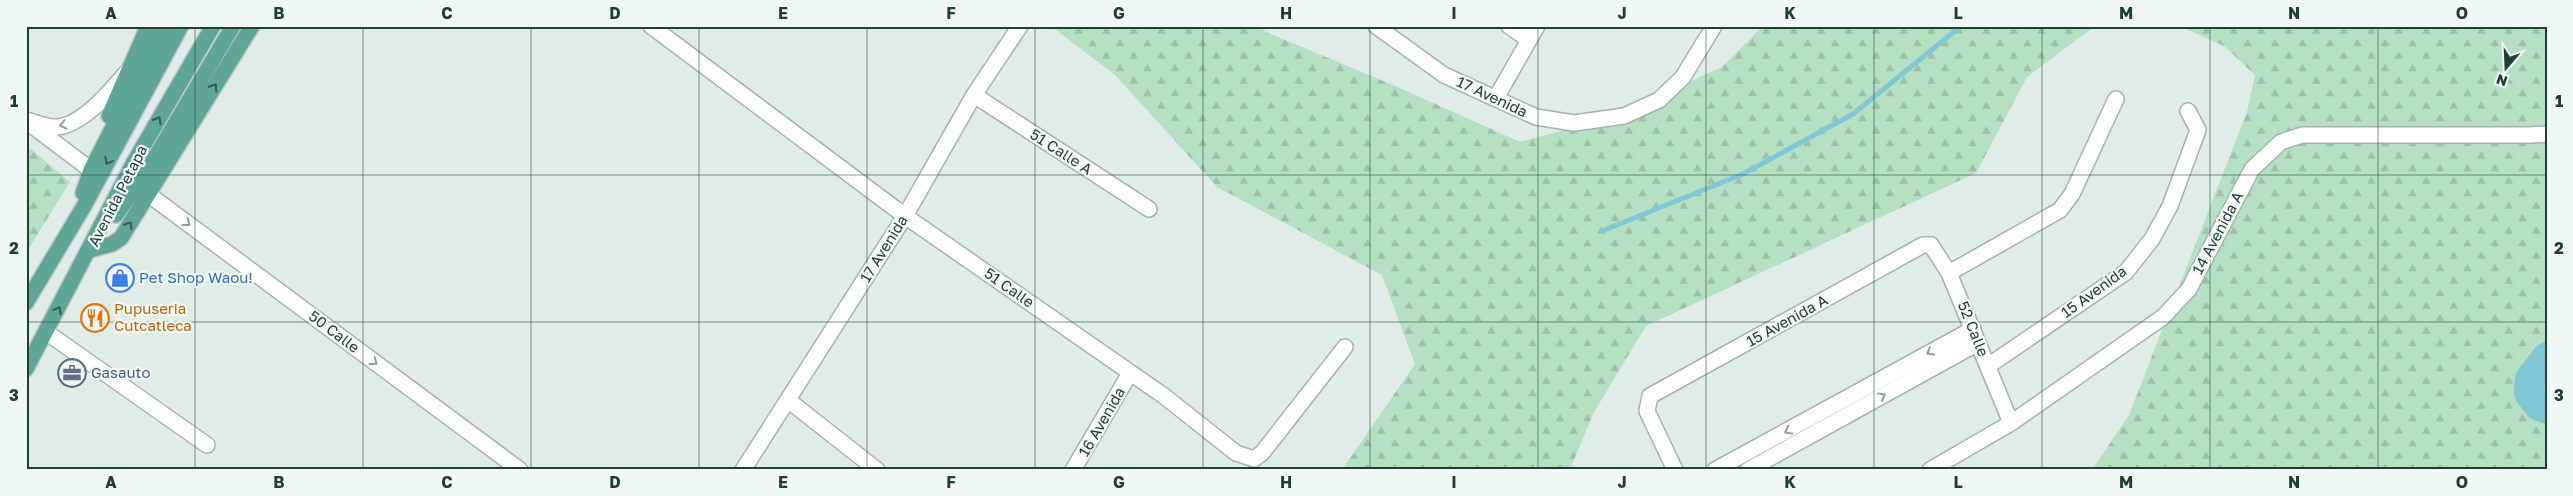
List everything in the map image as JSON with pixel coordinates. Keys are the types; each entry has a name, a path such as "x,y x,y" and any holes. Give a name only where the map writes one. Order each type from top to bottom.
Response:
{"main road":[{"path":"91,170 92,159 127,72 148,26"},
{"path":"84,206 83,192 91,170 165,26"},
{"name":"Avenida Petapa","path":"26,303 84,206 181,26"},
{"name":"Avenida Petapa","path":"26,369 90,250 134,162 213,26"},
{"path":"90,250 148,171 233,26"},
{"path":"90,250 112,244 121,238 252,26"}],"street":[{"name":"51 Calle","path":"651,26 906,216 1164,396 1236,453 1254,459 1262,453 1345,348"},
{"name":"17 Avenida","path":"743,470 906,216 974,95 1020,26"},
{"name":"17 Avenida","path":"1376,26 1444,75 1536,117 1574,124 1624,116 1659,100 1684,77 1714,26"},
{"path":"1509,26 1529,40"},
{"path":"1496,98 1538,26"},
{"path":"26,121 54,127 72,123 104,98 127,72"},
{"name":"51 Calle A","path":"974,95 1148,209"},
{"path":"1949,273 2060,210 2072,194 2116,99"},
{"name":"15 Avenida","path":"1988,366 2126,272 2152,239 2170,206 2198,130 2188,111"},
{"path":"26,121 91,170"},
{"name":"14 Avenida A","path":"1930,470 2011,423 2163,316 2189,289 2252,169 2281,142 2302,135 2547,134"},
{"name":"50 Calle","path":"148,194 520,470"},
{"name":"52 Calle","path":"1923,245 1931,245 1936,250 1949,273 2011,423"},
{"name":"15 Avenida A","path":"1675,470 1647,411 1650,396 1923,245"},
{"path":"1715,470 1753,461 1847,407 1973,329"},
{"path":"46,332 207,445"},
{"path":"1847,407 1978,343"},
{"name":"16 Avenida","path":"1074,470 1130,373"},
{"path":"788,400 878,470"}],"green space":[{"path":"1051,26 1258,26 1266,32 1393,85 1520,142 1609,118 1722,67 1763,26 2095,26 2027,77 1976,173 1646,326 1594,412 1571,467 1565,470 1342,470 1415,364 1382,275 1217,187 1115,75"},
{"path":"2179,26 2547,26 2547,470 2092,470 2129,415 2247,112 2255,75 2224,46"},
{"path":"26,145 70,182 26,253"}],"waterway":[{"path":"1602,231 1743,174 1853,114 1961,26"},
{"path":"2547,357 2530,379 2529,393 2539,406 2547,409"}],"place":[{"name":"Pet Shop Waou!","path":"120,278"},
{"name":"Pupuseria Cutcatleca","path":"95,318"},
{"name":"Gasauto","path":"72,373"}]}
